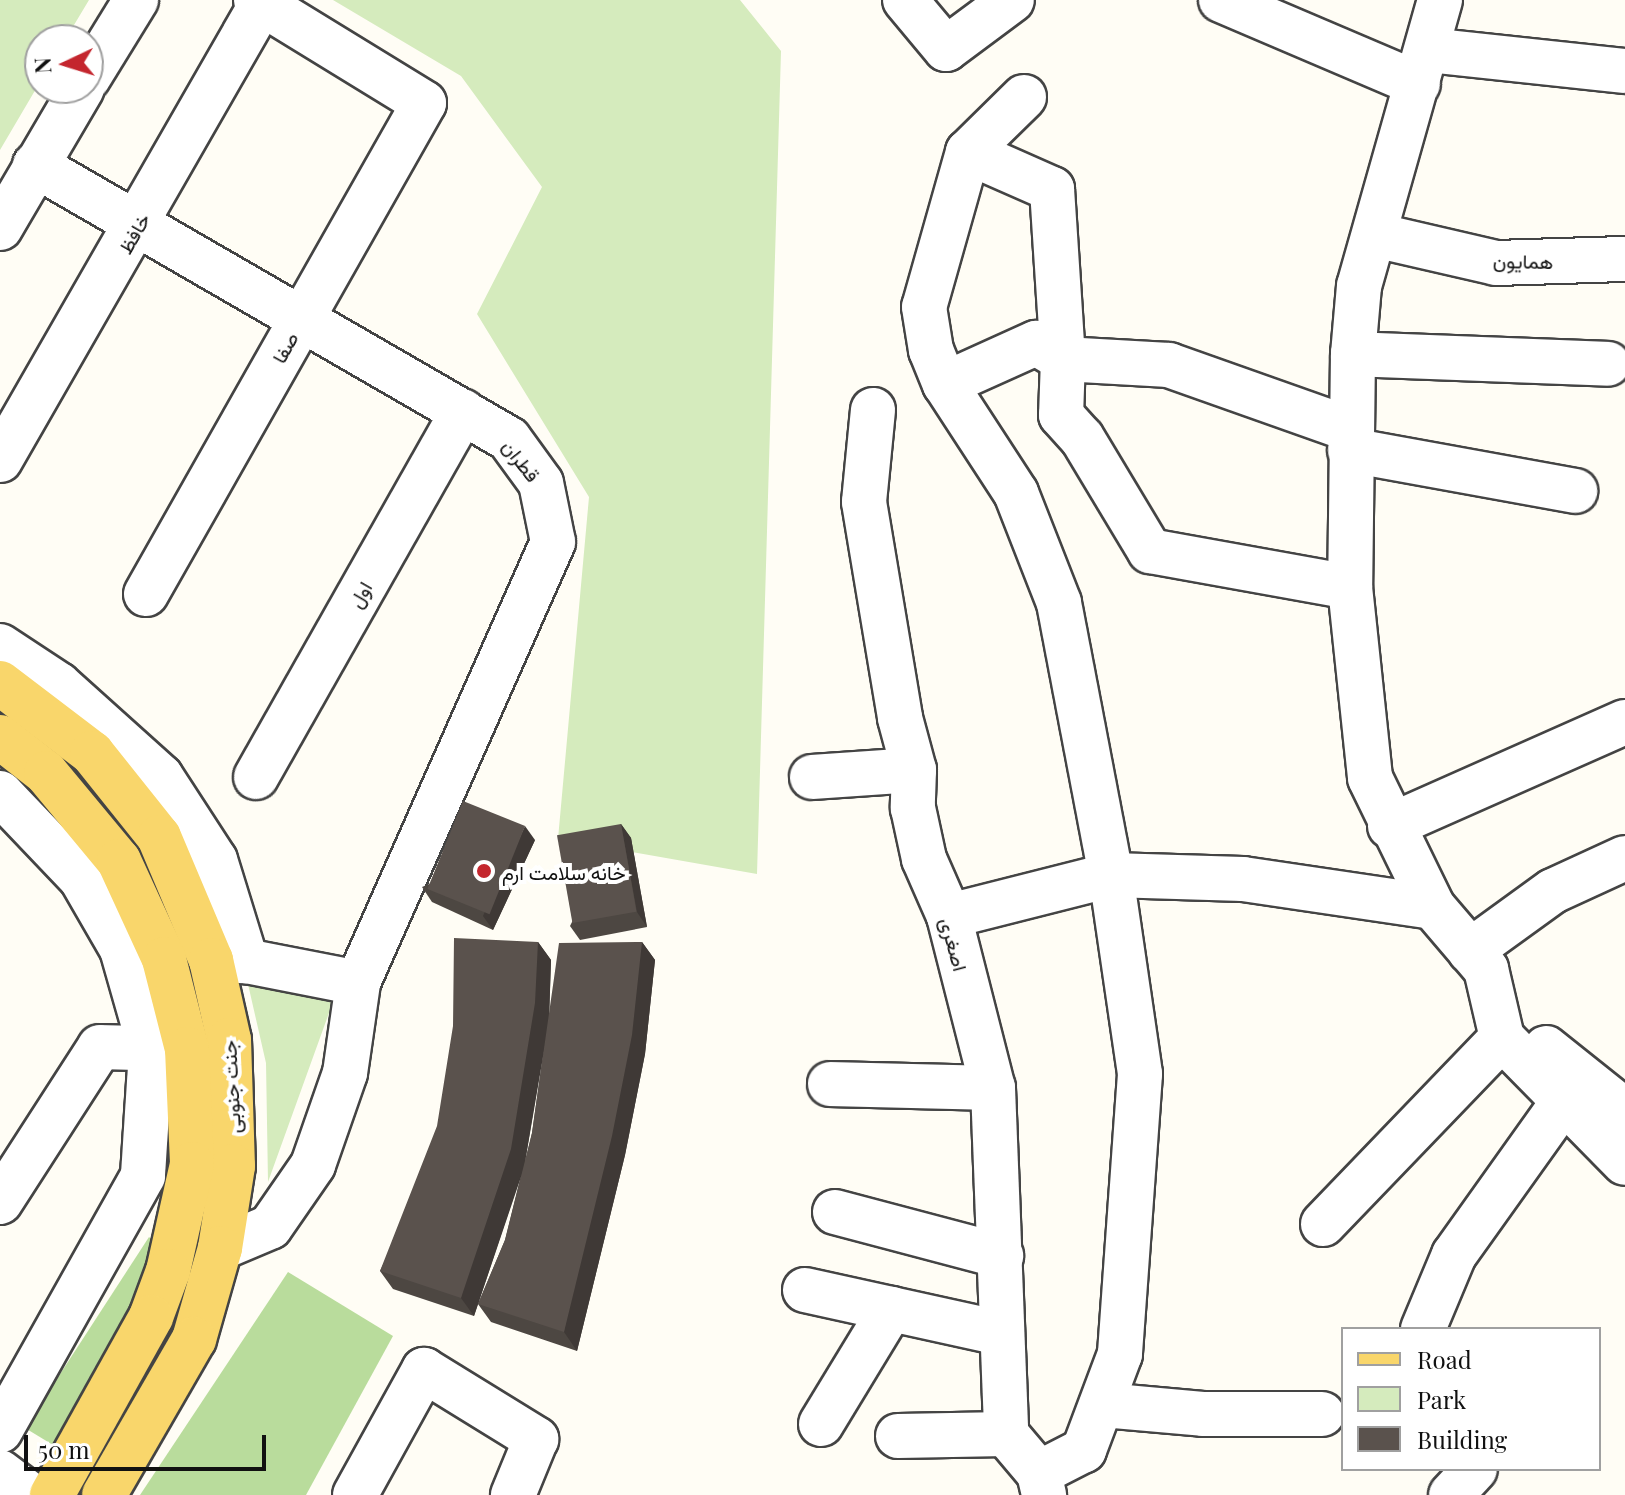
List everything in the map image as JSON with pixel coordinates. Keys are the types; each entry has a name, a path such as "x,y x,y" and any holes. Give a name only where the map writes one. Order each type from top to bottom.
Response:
{"main road":[{"name":"جنت جنوبی","path":"0,683 92,753 159,837 229,961 233,1166 220,1248 194,1339 104,1495"},
{"name":"جنت جنوبی","path":"0,737 46,773 119,861 164,959 169,1050 192,1164 168,1271 151,1317 52,1495"}],"street":[{"path":"104,52 136,0"},
{"path":"905,0 946,49 1012,0"},
{"path":"1221,0 1423,67 1625,71"},
{"path":"1440,0 1359,286 1350,439 1350,587 1370,778 1390,826 1433,907 1486,969 1499,1023 1564,1101 1625,1163"},
{"name":"صفا","path":"146,594 424,103 259,2"},
{"name":"خافظ","path":"0,460 139,224 259,2"},
{"path":"898,1436 1006,1434 1042,1484 1084,1450 1120,1354 1140,1074 1111,875 1059,603 1016,493 945,384 931,350 924,307 968,152 1024,97"},
{"path":"0,228 72,104"},
{"path":"968,152 1052,189 1063,359 1061,415 1082,438 1150,551 1350,587"},
{"name":"قطران","path":"35,165 509,439 541,483 553,542 358,983 345,1073 313,1165 270,1227 220,1248"},
{"name":"همایون","path":"1375,235 1496,263 1625,259"},
{"path":"945,384 1036,343 1063,359 1169,365 1350,439 1575,491"},
{"path":"1353,354 1608,364"},
{"name":"اصغری","path":"873,410 864,502 900,718 914,770 913,808 924,859 949,916 993,1088 1006,1434"},
{"name":"اول","path":"256,777 463,411"},
{"path":"0,646 59,685 161,777 215,860 229,961 358,983"},
{"path":"1390,826 1625,722"},
{"path":"812,777 914,770"},
{"path":"0,1431 143,1176 169,1050 122,949 81,878 5,808 46,773"},
{"path":"1470,951 1553,891 1625,858"},
{"path":"949,916 1111,875 1243,879 1433,907"},
{"path":"1499,1023 1625,1111"},
{"path":"1323,1224 1499,1023"},
{"path":"5,1184 100,1047 169,1050"},
{"path":"830,1084 993,1088"},
{"path":"1424,1327 1454,1255 1564,1101"},
{"path":"835,1212 1001,1256"},
{"path":"805,1290 1000,1333"},
{"path":"821,1424 891,1309"},
{"path":"355,1495 424,1370 536,1439 513,1495"},
{"path":"1103,1405 1203,1414 1322,1414"},
{"path":"1451,1495 1473,1471"},
{"path":"0,1472 31,1495"}],"green space":[{"path":"0,0 89,0 75,24 24,24 24,104 27,104 0,150"},
{"path":"333,0 740,0 781,51 757,874 558,839 589,497 477,314 542,187 461,76"},
{"path":"245,971 334,999 268,1182 266,1063"},
{"path":"149,1237 160,1247 58,1448 25,1428"},
{"path":"288,1272 393,1336 306,1495 140,1495"}],"building":[{"name":"خانه سلامت ارم","path":"463,801 525,826 490,914 427,889"},
{"path":"621,824 636,912 572,923 557,835"},
{"path":"454,938 538,942 535,1003 511,1149 461,1298 380,1271 437,1126 453,1026"},
{"path":"642,942 632,1035 612,1136 564,1332 478,1304 505,1240 532,1133 559,943"}],"place":[{"name":"خانه سلامت ارم","path":"484,871"}]}
